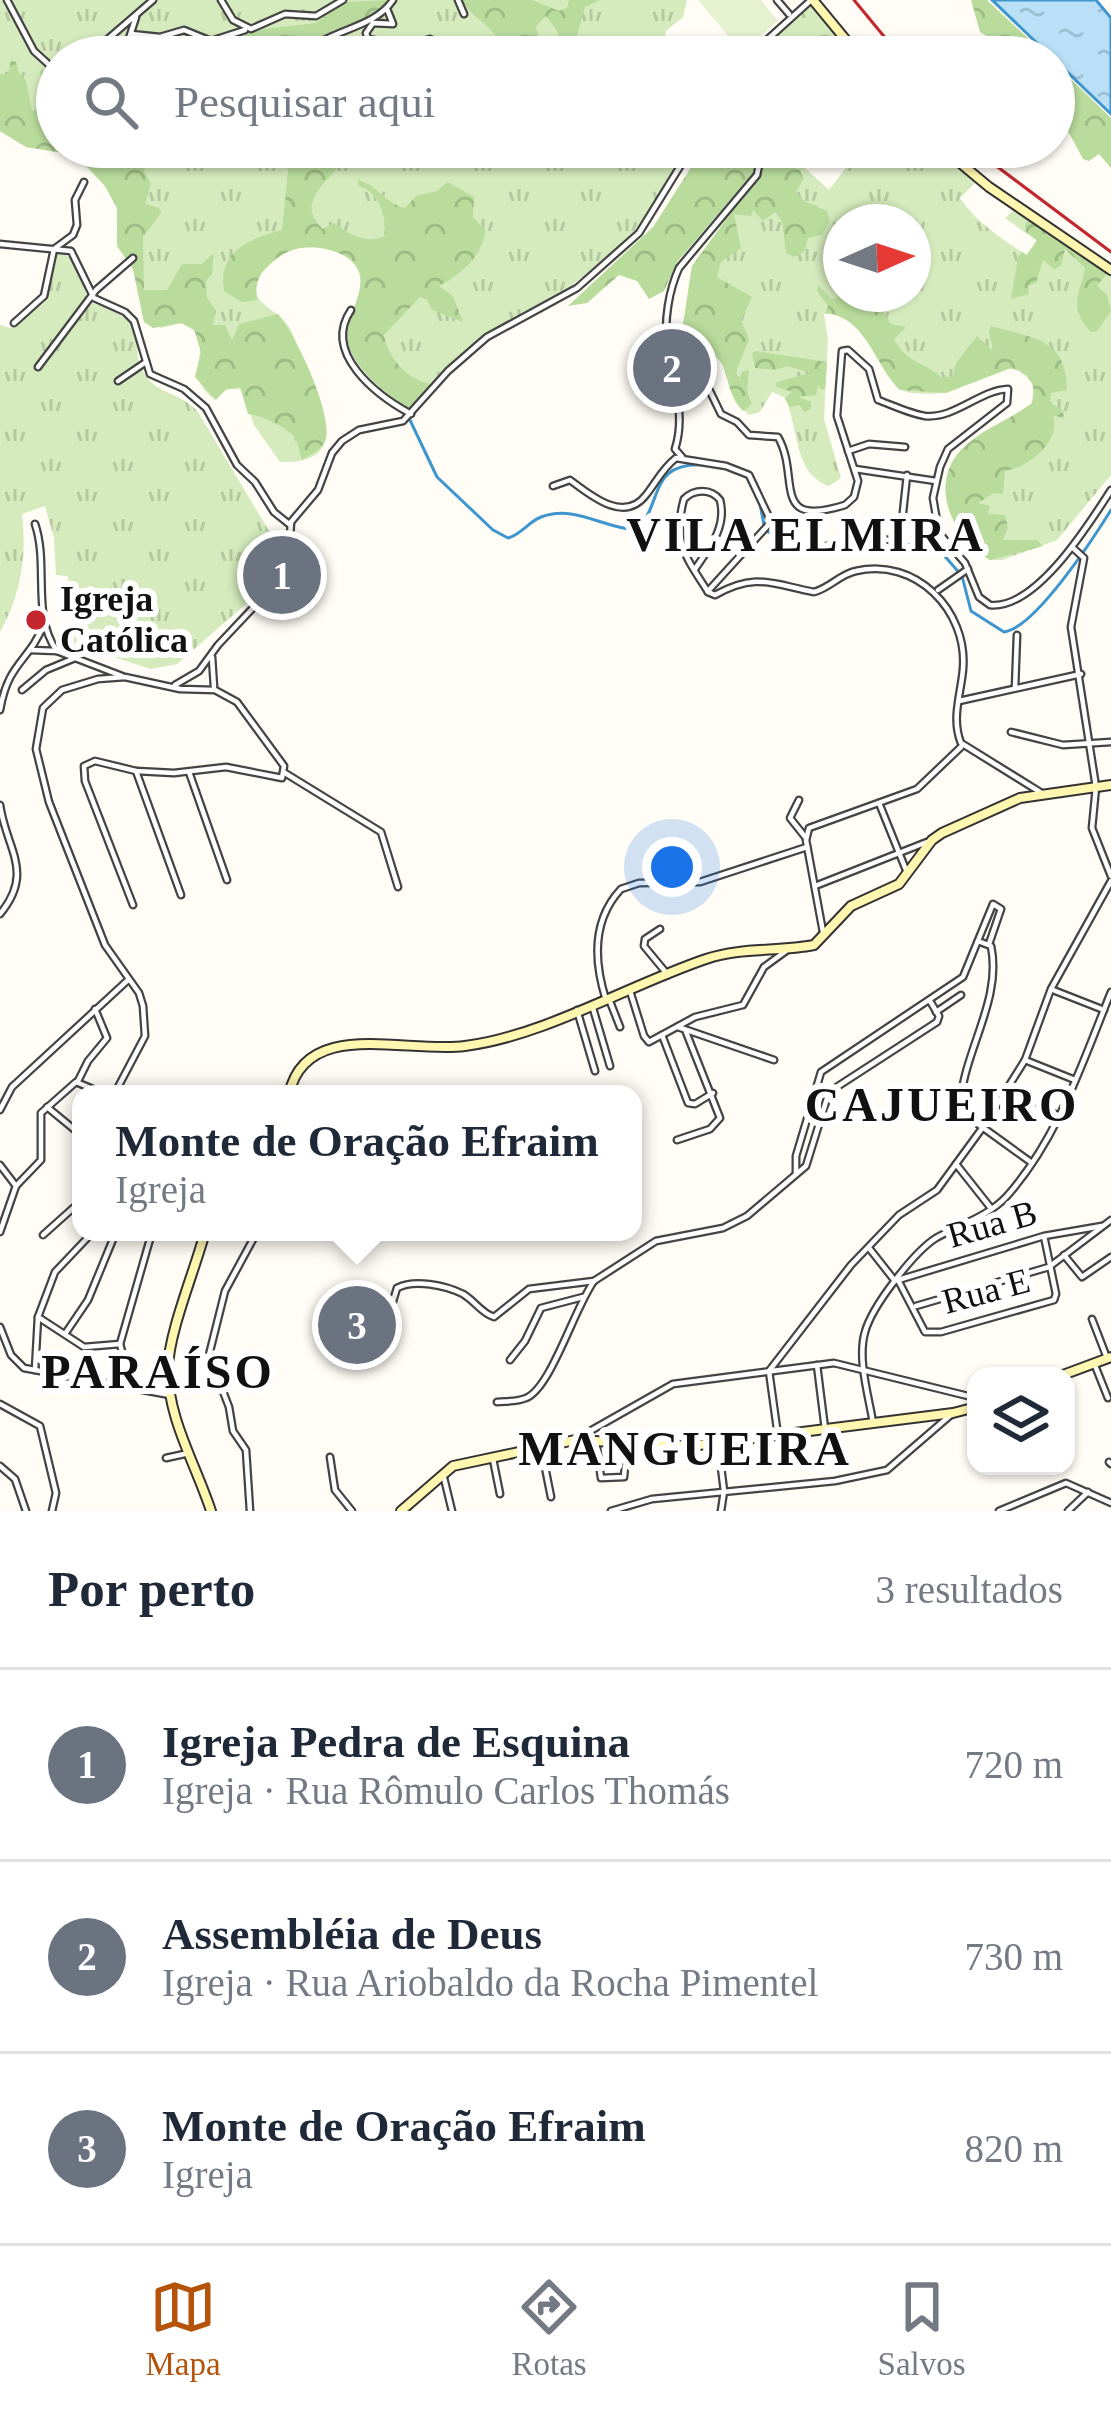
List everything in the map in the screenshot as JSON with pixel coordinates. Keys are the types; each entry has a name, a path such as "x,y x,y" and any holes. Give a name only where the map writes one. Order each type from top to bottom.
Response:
{"street":[{"path":"7,0 36,53"},
{"path":"110,36 153,0"},
{"path":"221,0 233,20 248,28"},
{"path":"225,36 285,14 316,16 344,0"},
{"path":"332,36 360,25 393,0"},
{"path":"458,0 464,14"},
{"path":"777,0 790,16"},
{"path":"770,36 812,0 842,36"},
{"path":"367,36 373,23 393,24 387,9"},
{"path":"136,14 131,34 146,36"},
{"path":"166,36 184,30 199,36"},
{"path":"172,686 194,675 283,576 290,525 318,490 342,440 363,429 398,423 487,337 567,296 629,243 678,168"},
{"path":"553,486 568,480 601,503 628,506 644,499 670,462 680,406 667,324 676,273 760,168"},
{"path":"966,168 1111,270"},
{"path":"14,323 44,296 54,249 73,235 77,225 75,200 84,182"},
{"path":"0,244 74,254 92,295 131,317 153,377 184,389 206,408 237,465 290,525"},
{"path":"38,367 92,295 133,258"},
{"path":"351,310 340,334 346,355 380,394 411,414"},
{"path":"669,356 705,381 721,414 749,435 778,437 789,461 787,490 794,506 823,509 848,503 857,488 836,416 843,378 842,347 868,367 878,400 921,416 1009,390 1005,405 948,449 936,481 933,508 937,528 987,604 1002,606 1062,562 1111,490"},
{"path":"118,381 146,362"},
{"path":"848,451 869,444 904,448"},
{"path":"675,446 683,457"},
{"path":"670,462 683,457 749,475 770,523 785,541 809,551 850,539 900,540 907,475"},
{"path":"855,469 936,481"},
{"path":"695,568 722,521 722,503 712,493 689,494 682,505 679,543 708,592 715,595 731,586 767,579 814,592 850,572 880,568 936,592 963,648 956,728 962,745 1044,794"},
{"path":"708,592 770,523"},
{"path":"35,524 42,546 44,624 57,651"},
{"path":"778,1436 769,1370 839,1280 899,1215 938,1190 983,1127 1025,1060 1051,989 1110,876 1092,828 1096,788 1071,618 1083,556 1073,548"},
{"path":"936,592 968,569"},
{"path":"0,705 8,675 44,624"},
{"path":"1015,688 1017,635"},
{"path":"30,650 57,651 124,676 215,690 237,702 286,773 381,832 398,886"},
{"path":"214,652 215,690"},
{"path":"22,690 46,670 76,658"},
{"path":"202,667 211,674"},
{"path":"959,701 1081,674"},
{"path":"194,675 203,689"},
{"path":"119,1085 145,1032 141,999 105,945 91,912 45,789 36,740 44,709 57,694 82,681 124,676"},
{"path":"1012,732 1064,745 1111,742"},
{"path":"824,938 807,847 811,826 925,783 962,745"},
{"path":"134,905 83,770 86,763 136,771 232,767 279,779 286,773"},
{"path":"136,771 181,895"},
{"path":"189,772 227,880"},
{"path":"815,886 932,840 1000,806 1044,794 1111,785"},
{"path":"799,800 790,818 806,838"},
{"path":"879,803 907,874"},
{"path":"0,805 2,826 14,850 18,886 0,914"},
{"path":"292,1085 299,1065 323,1050 474,1045 722,954 814,945 851,906 888,891 932,840"},
{"path":"620,1027 598,969 598,937 608,907 624,886 700,882 807,847"},
{"path":"796,1174 796,1156 818,1078 828,1066 930,1001 967,971 991,905 999,906 988,944 993,958 986,1010 969,1055 959,1103 961,1113 1032,1163"},
{"path":"660,929 646,938 644,946 668,975"},
{"path":"978,940 988,944"},
{"path":"630,991 645,1040 695,1017 743,1005 764,967 790,948"},
{"path":"0,1110 12,1087 128,980"},
{"path":"1051,989 1104,1010"},
{"path":"873,1424 865,1330 930,1242 992,1208 1032,1163 1075,1080 1111,992"},
{"path":"936,1012 961,995"},
{"path":"496,1402 527,1398 548,1378 594,1281 656,1241 737,1222 807,1164 829,1092 937,1023 930,1001"},
{"path":"592,1005 610,1066"},
{"path":"74,1085 107,1038 95,1009"},
{"path":"577,1010 595,1071"},
{"path":"678,1027 774,1060"},
{"path":"677,1140 718,1124 720,1115 686,1032"},
{"path":"662,1035 688,1103 694,1105 713,1093"},
{"path":"1025,1060 1075,1080"},
{"path":"818,1078 829,1092"},
{"path":"78,1082 85,1085"},
{"path":"1011,1085 1058,1116"},
{"path":"0,1232 16,1186 41,1160 38,1120 46,1107 72,1087"},
{"path":"46,1107 72,1126"},
{"path":"956,1164 992,1208"},
{"path":"0,1165 16,1186"},
{"path":"44,1235 72,1209"},
{"path":"914,1306 1049,1267 1111,1220"},
{"name":"Rua B","path":"897,1281 1044,1236 1102,1226"},
{"name":"Rua E","path":"869,1248 897,1281 929,1334 1052,1301 1056,1294 1044,1236"},
{"path":"35,1370 38,1317 55,1272 84,1241"},
{"path":"64,1335 88,1300 112,1241"},
{"path":"131,1386 120,1344 149,1241"},
{"path":"202,1241 171,1347 171,1395 211,1511"},
{"path":"250,1511 248,1455 233,1431 229,1406 209,1355 225,1291 251,1241"},
{"path":"1064,1255 1082,1277 1111,1257"},
{"path":"351,1329 379,1325 390,1311 397,1288 407,1283 455,1292 494,1317 529,1289 594,1281"},
{"path":"510,1360 541,1309 583,1297"},
{"path":"38,1317 84,1347 120,1344"},
{"path":"1075,1371 1109,1358 1091,1318"},
{"path":"0,1327 15,1360 35,1370 171,1395"},
{"path":"1094,1364 1108,1398"},
{"path":"817,1365 837,1453"},
{"path":"575,1440 673,1384 817,1365 866,1369 967,1399"},
{"path":"0,1404 40,1426 56,1493 52,1511"},
{"path":"611,1511 652,1499 836,1481 887,1470 967,1406"},
{"path":"401,1511 413,1506 443,1472 492,1456 575,1440 691,1446 953,1413"},
{"path":"596,1441 601,1478 625,1477 625,1466"},
{"path":"718,1443 724,1491 721,1511"},
{"path":"541,1447 550,1497"},
{"path":"166,1458 189,1453"},
{"path":"492,1456 500,1494"},
{"path":"330,1457 334,1490 352,1511"},
{"path":"0,1466 15,1479 26,1511"},
{"path":"443,1472 452,1511"},
{"path":"999,1511 1061,1484 1074,1484 1111,1503"},
{"path":"1068,1511 1088,1492"}],"green space":[{"path":"0,0 687,0 683,17 665,36 36,36 36,149 0,131"},
{"path":"390,0 368,17 326,36 239,36 316,23 344,2"},
{"path":"462,0 532,0 559,11 567,8 569,0 600,0 585,7 577,36 559,36 546,16 536,26 539,36 495,36"},
{"path":"698,0 761,0 778,21 761,36 728,36"},
{"path":"971,0 987,0 1026,36 986,36 980,32"},
{"path":"810,5 836,36 775,36"},
{"path":"11,60 16,62 26,81 32,111 36,109 36,149 0,131 0,74 8,74"},
{"path":"1075,83 1111,118 1111,168 1099,154 1089,161 1075,144"},
{"path":"88,168 677,168 632,237 557,297 490,331 446,369 415,406 382,388 361,368 349,345 360,285 350,260 330,250 307,247 279,257 258,276 255,294 291,331 318,394 326,428 318,453 280,462 254,425 242,389 227,389 215,400 200,384 198,333 181,323 161,328 144,322 133,269 117,246 117,208"},
{"path":"88,168 145,168 151,184 145,204 161,213 143,237 144,290 167,290 182,264 202,264 214,253 212,274 206,281 207,297 216,311 213,325 225,325 232,340 239,324 278,314 319,395 327,429 318,450 302,460 292,435 248,414 240,387 225,390 216,400 195,377 201,352 194,329 181,323 153,328 144,322 133,269 117,246 117,208"},
{"path":"287,168 337,168 315,196 314,217 323,229 334,223 365,239 384,236 384,220 380,205 358,186 358,180 405,208 416,196 437,191 447,182 474,197 473,217 485,230 484,239 463,270 439,286 453,296 463,322 432,310 420,297 384,335 400,367 432,384 411,409 373,381 351,352 348,330 361,281 351,260 325,249 295,249 264,271 257,284 258,300 242,302 224,291 223,277 231,256 248,242 282,230"},
{"path":"691,168 755,168 677,262 664,291 649,299 637,281 619,275 587,303 568,306 653,227"},
{"path":"761,168 805,168 829,190 846,168 958,168 976,182 960,198 967,207 1026,255 1037,241 1005,218 1015,209 1111,274 1111,475 1057,540 990,560 956,525 949,510 946,479 962,449 1032,403 1033,385 1025,375 1005,369 945,392 912,393 890,378 853,325 824,314 828,339 824,419 841,478 829,486 817,480 803,460 784,397 772,392 760,412 749,415 736,403 720,359 688,344 683,325 692,266"},
{"path":"762,168 800,170 803,179 796,193 823,209 822,235 808,238 804,252 794,257 786,253 782,221 775,212 763,221 753,210 751,216 734,214 741,248 721,262 717,277 752,297 741,320 749,339 735,374 741,378 749,371 747,391 752,404 743,411 722,364 688,344 683,325 692,266"},
{"path":"1030,219 1108,272 1097,286 1107,295 1111,311 1097,331 1091,332 1077,307 1085,268 1065,249 1061,266 1054,269 1043,260 1036,283 1028,286 1029,294 1011,299 1018,257 1022,252 1027,255 1037,240 1026,232"},
{"path":"56,254 74,262 87,297 43,354 50,357 92,303 128,321 135,329 138,358 150,381 198,412 275,541 275,570 261,591 177,664 150,669 73,643 68,576 56,575 54,538 45,506 22,514 21,575 0,632 0,325 10,328 44,303"},
{"path":"884,312 891,324 906,327 894,339 899,347 942,378 953,376 956,363 977,336 994,352 991,326 1034,338 1054,350 1061,359 1067,390 1051,393 1050,402 1062,410 1065,419 1053,415 1048,444 1024,464 1005,471 1003,494 994,493 978,503 990,506 988,514 1005,515 1008,527 1003,540 1037,540 1043,546 990,560 956,525 946,494 952,463 962,449 1032,403 1034,390 1027,376 1011,368 946,393 900,390 851,323 825,313"},
{"path":"752,353 827,362 825,389 818,385 816,395 798,397 811,402 811,409 804,412 800,405 790,407 785,398 792,392 775,386 810,373 787,366 755,368"}],"water":[{"path":"992,0 1096,0 1111,18 1111,114 1075,80 1075,36 1030,36"}],"waterway":[{"path":"409,418 437,477 493,530 508,538 536,519 566,513 638,530 666,477 686,466 704,465"},
{"path":"760,504 765,530 804,553 855,542 936,546 962,576 971,611 1004,632 1017,627 1047,599 1111,510"}],"railway":[{"path":"854,0 884,36"},
{"path":"999,168 1111,252"}],"place":[{"name":"Assembléia de Deus","path":"672,368"},
{"name":"Igreja Pedra de Esquina","path":"282,575"},
{"name":"Igreja Católica","path":"36,620"},
{"name":"Monte de Oração Efraim","path":"357,1325"}],"district":[{"name":"VILA ELMIRA","path":"806,534"},
{"name":"CAJUEIRO","path":"942,1104"},
{"name":"PARAÍSO","path":"158,1371"},
{"name":"MANGUEIRA","path":"685,1448"}]}
